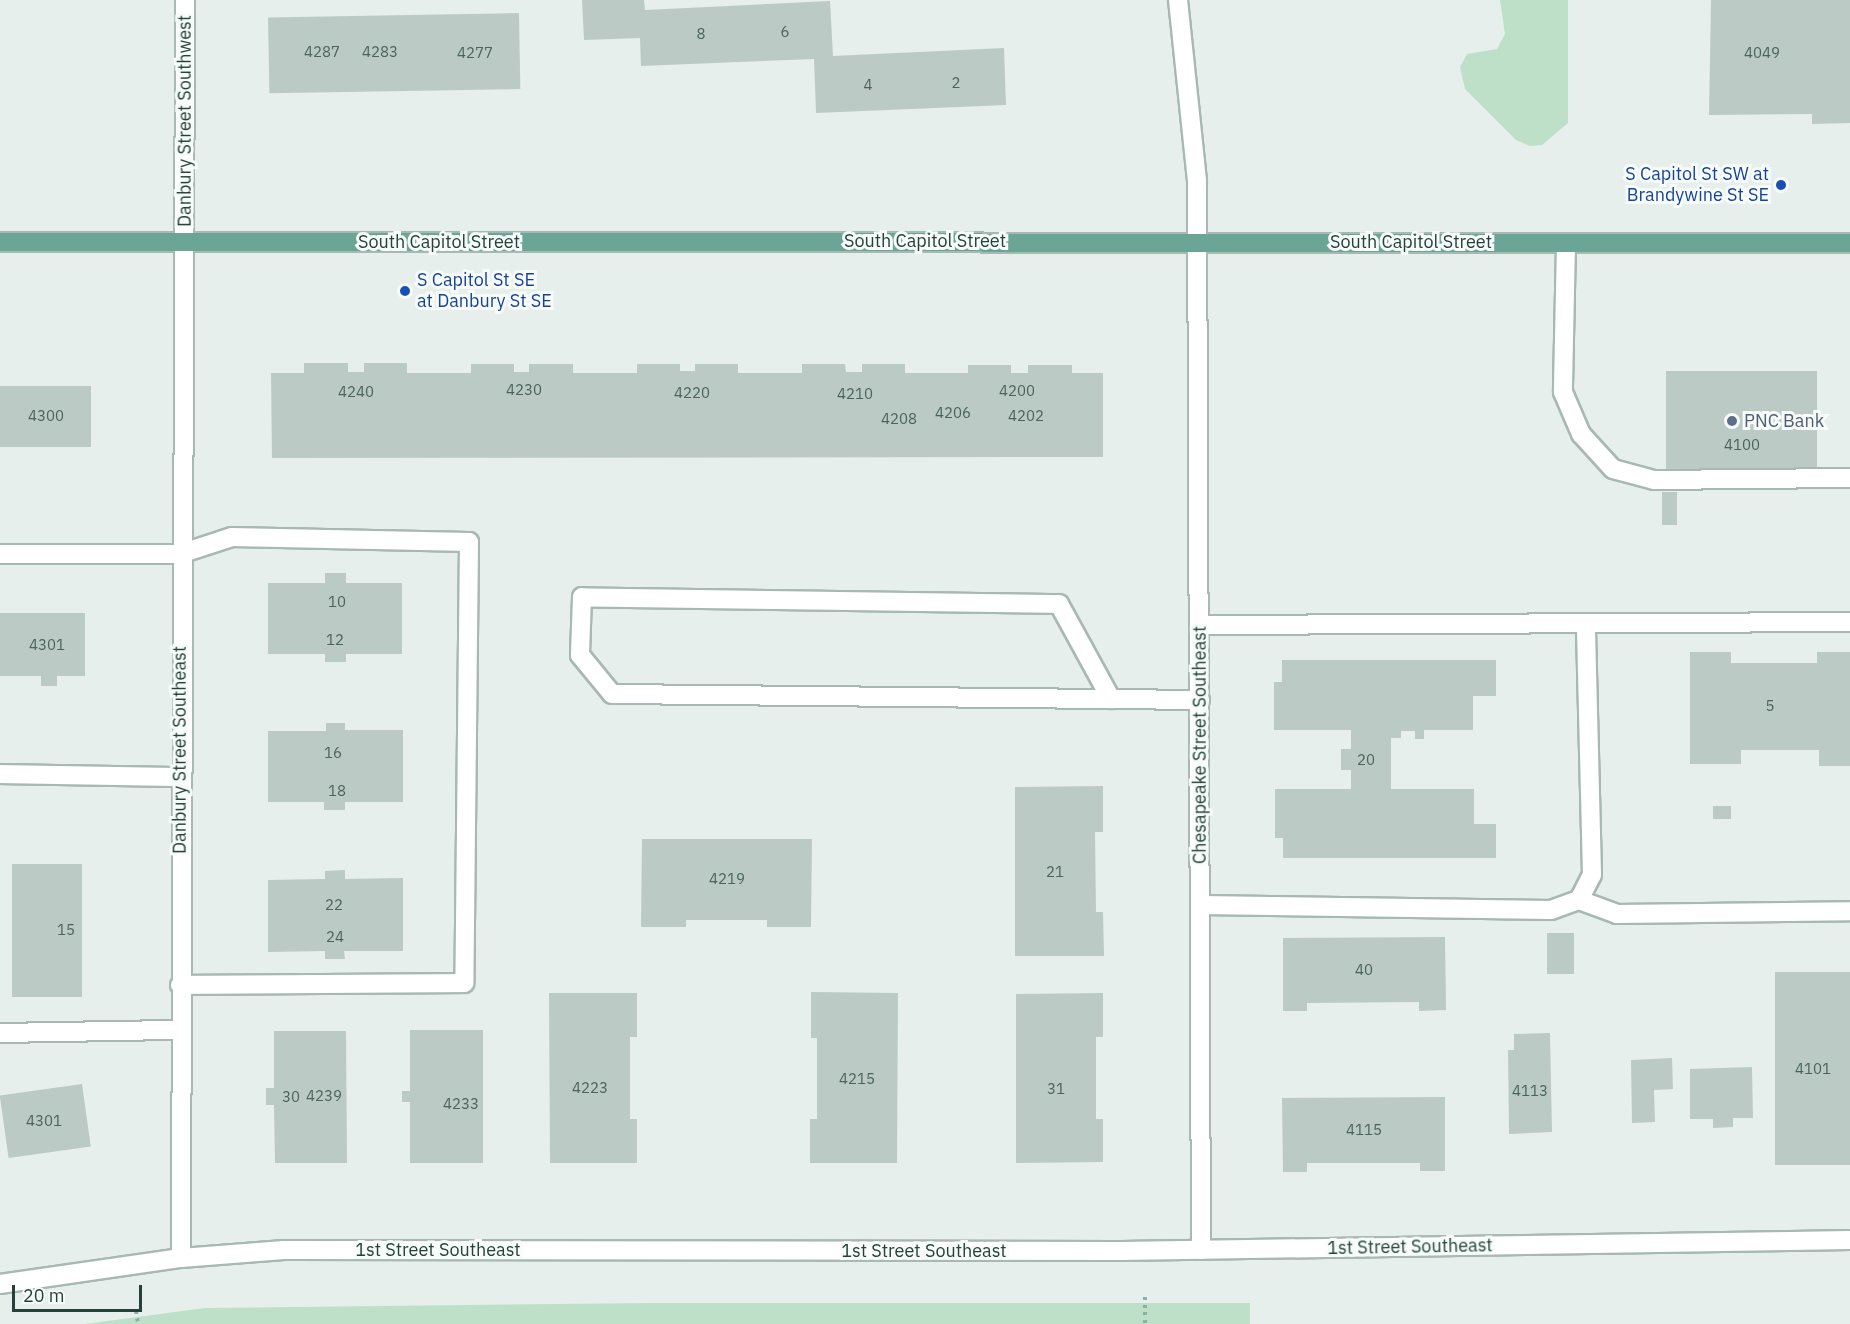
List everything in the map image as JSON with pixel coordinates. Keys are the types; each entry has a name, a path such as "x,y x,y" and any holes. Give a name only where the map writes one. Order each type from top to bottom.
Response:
{"main road":[{"name":"South Capitol Street","path":"0,242 1850,243"}],"street":[{"name":"Danbury Street Southwest","path":"185,0 185,242"},
{"name":"Chesapeake Street Southeast","path":"1178,0 1195,154 1198,241 1202,1250"},
{"name":"Danbury Street Southeast","path":"181,1258 180,554 185,242"},
{"path":"1566,243 1563,392 1581,434 1613,468 1654,480 1850,478"},
{"path":"0,554 180,554 232,537 469,542 464,984 180,985"},
{"path":"1111,699 1059,604 582,597 580,655 612,694 1200,700"},
{"path":"1200,625 1850,622"},
{"path":"1579,900 1592,875 1586,623"},
{"path":"0,774 180,777"},
{"path":"1201,904 1551,910 1579,900 1617,914 1850,910"},
{"path":"0,1033 180,1030"},
{"name":"1st Street Southeast","path":"0,1284 181,1258 342,1250 1202,1250 1850,1240"}],"path":[{"path":"1144,1296 1145,1324"},
{"path":"136,1311 138,1324"}],"green space":[{"path":"1500,0 1568,0 1568,123 1542,145 1530,146 1516,140 1465,89 1460,67 1467,54 1497,49 1505,34"},
{"path":"651,1303 1250,1303 1250,1324 85,1324 205,1308"}],"building":[{"path":"582,0 644,0 645,10 830,1 833,56 1004,48 1006,105 816,113 814,59 641,66 640,38 584,40"},
{"path":"1711,0 1850,0 1850,123 1812,124 1812,114 1709,115"},
{"path":"519,13 520,89 269,93 268,17"},
{"path":"304,363 348,363 348,372 364,372 364,363 407,363 407,373 471,373 471,364 514,364 514,372 529,372 529,364 573,364 573,373 637,373 637,364 680,364 680,371 695,371 695,364 738,364 738,373 802,373 802,364 845,364 846,372 862,372 862,364 905,364 905,373 968,373 968,365 1011,365 1011,373 1028,373 1028,365 1072,365 1072,373 1103,373 1103,457 272,458 271,373 304,373"},
{"path":"1666,371 1817,371 1817,477 1666,477"},
{"path":"0,386 91,386 91,447 0,447"},
{"path":"1662,492 1677,492 1677,525 1662,525"},
{"path":"325,573 346,573 346,583 402,583 402,654 346,654 346,662 325,662 325,654 268,654 268,583 325,583"},
{"path":"0,613 85,613 85,676 57,676 57,686 41,686 41,676 0,676"},
{"path":"1690,652 1731,652 1731,663 1817,663 1817,652 1850,652 1850,766 1819,766 1819,750 1741,750 1741,764 1690,764"},
{"path":"1282,660 1496,660 1496,696 1473,696 1473,730 1424,730 1424,739 1415,739 1415,731 1401,731 1401,738 1391,738 1391,789 1474,789 1474,824 1496,824 1496,858 1283,858 1283,838 1275,838 1275,789 1351,789 1351,770 1341,770 1341,749 1351,749 1351,730 1274,730 1274,682 1282,682"},
{"path":"326,723 345,723 345,730 403,730 403,802 345,802 345,810 324,810 324,802 268,802 268,731 326,731"},
{"path":"1103,786 1103,832 1095,832 1096,912 1103,912 1104,956 1015,956 1015,787"},
{"path":"1713,806 1731,806 1731,819 1713,819"},
{"path":"642,839 812,839 811,927 767,927 767,920 686,920 686,927 641,927"},
{"path":"12,864 82,864 82,997 12,997"},
{"path":"345,870 345,879 403,878 403,951 344,951 345,959 325,959 325,951 268,952 268,880 325,879 325,871"},
{"path":"1547,933 1574,933 1574,974 1547,974"},
{"path":"1445,937 1446,1010 1419,1011 1419,1002 1307,1003 1307,1011 1283,1011 1283,938"},
{"path":"1775,972 1850,972 1850,1165 1775,1165"},
{"path":"811,992 898,993 897,1163 810,1163 810,1119 817,1119 817,1038 811,1038"},
{"path":"549,993 637,993 637,1037 630,1037 630,1119 637,1119 637,1163 550,1163"},
{"path":"1103,993 1103,1037 1096,1037 1096,1119 1103,1119 1103,1162 1016,1163 1016,994"},
{"path":"410,1030 483,1030 483,1163 410,1163 410,1102 402,1102 402,1091 410,1091"},
{"path":"274,1031 346,1031 347,1163 275,1163 274,1105 266,1105 266,1088 274,1088"},
{"path":"1550,1033 1552,1132 1509,1134 1508,1050 1514,1050 1514,1034"},
{"path":"1672,1058 1673,1089 1654,1090 1655,1122 1632,1123 1631,1060"},
{"path":"1752,1067 1753,1118 1733,1118 1733,1127 1713,1128 1713,1119 1690,1119 1690,1069"},
{"path":"82,1084 91,1146 9,1158 0,1096"},
{"path":"1445,1097 1445,1171 1420,1171 1420,1163 1307,1163 1307,1172 1283,1172 1282,1098"}],"place":[{"name":"S Capitol St SW at Brandywine St SE","path":"1781,185"},
{"name":"S Capitol St SE at Danbury St SE","path":"405,291"},
{"name":"PNC Bank","path":"1732,421"}]}
